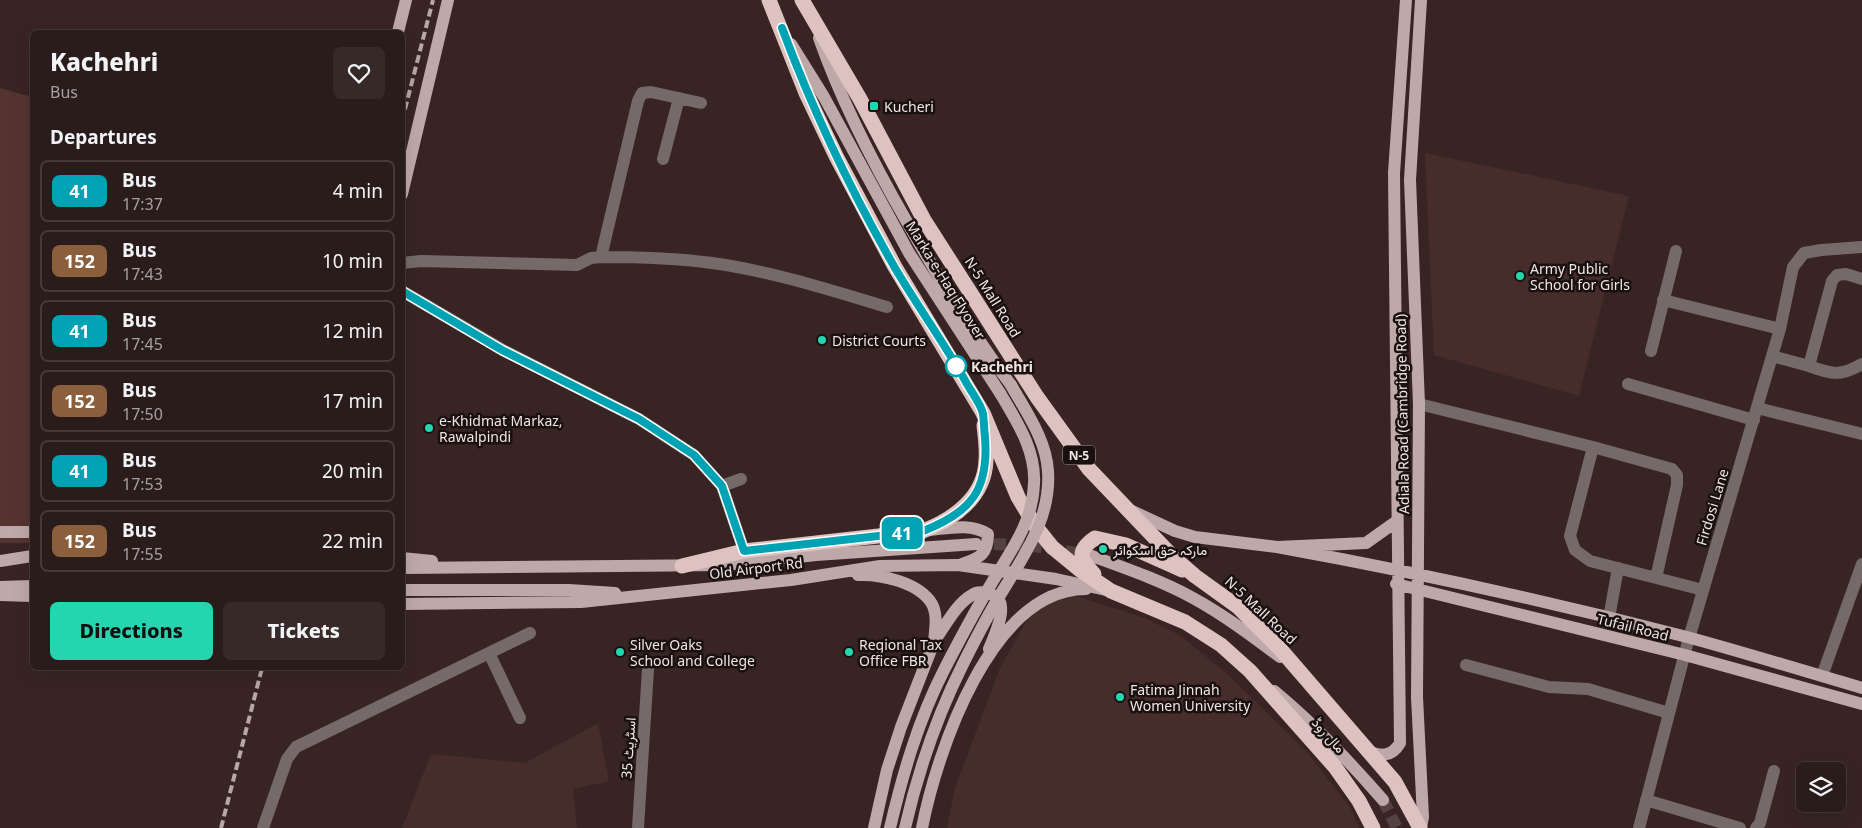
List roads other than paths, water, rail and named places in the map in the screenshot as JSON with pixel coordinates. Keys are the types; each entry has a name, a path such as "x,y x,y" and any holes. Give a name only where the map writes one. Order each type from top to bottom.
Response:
{"highway":[{"path":"769,0 782,28 806,93 836,156 895,267 983,413 1018,497 1036,527 1052,547 1080,570 1111,591"},
{"name":"N-5","path":"802,0 813,21"},
{"name":"N-5 Mall Road","path":"813,21 860,99 924,220 1062,433 1089,469 1122,505 1195,576 1238,607 1281,650 1395,782 1421,828"},
{"path":"682,566 744,551 923,531 941,524 958,512 975,495 983,481 986,460 983,413"},
{"path":"1111,591 1083,562 1083,549 1095,538 1126,545 1195,576"},
{"name":"مال روڈ","path":"1111,591 1185,622 1221,645 1250,671 1335,767 1359,801 1373,828"}],"main road":[{"path":"398,30 406,0"},
{"path":"405,181 448,0"},
{"name":"Adiala Road (Cambridge Road)","path":"1367,750 1375,754 1387,755 1395,751 1400,743 1396,584 1394,173 1406,0"},
{"name":"Adiala Road (Cambridge Road)","path":"1421,0 1410,180 1419,404 1417,697 1421,828"},
{"name":"Marka-e-Haq Flyover","path":"813,21 846,107 881,176 945,290 1045,448 1048,472 1047,498 1040,523 1028,550 990,614 943,708 921,767 905,828"},
{"name":"Marka-e-Haq Flyover","path":"782,28 824,97 909,253 1006,389 1028,442 1034,484 1032,508 1015,547 998,571 929,703 915,737 890,828"},
{"path":"1122,505 1149,520 1195,537 1278,547 1366,543 1397,521"},
{"path":"923,531 966,527 988,534 988,547 984,554 958,565"},
{"path":"0,532 30,532"},
{"path":"405,568 726,565 816,555 976,544"},
{"name":"Tufail Road","path":"1278,547 1419,573 1609,618 1689,638 1862,688"},
{"path":"1090,555 1141,574 1193,598 1240,626 1299,670"},
{"path":"0,562 30,556"},
{"path":"405,558 487,568"},
{"path":"0,562 30,565"},
{"name":"Old Airport Rd","path":"405,604 581,602 791,580 880,566 958,565 1056,579 1111,591"},
{"path":"791,580 871,574 908,585 923,594 932,604 936,622 934,642"},
{"name":"Tufail Road","path":"1396,584 1685,655 1862,704"},
{"path":"0,587 30,586"},
{"path":"985,661 1020,619 1047,598 1084,588 1111,591"},
{"path":"405,590 569,590 660,595"},
{"path":"874,828 896,744 934,642 960,605 973,594 983,592 994,595 1000,601 1001,610 998,627 985,661 949,734 931,789 922,828"},
{"path":"0,595 30,596"},
{"path":"1250,671 1301,713 1346,758 1383,800"}],"street":[{"path":"601,257 638,101 642,93 651,92 701,103"},
{"path":"663,159 679,98"},
{"name":"Firdosi Lane","path":"1639,828 1689,638 1780,329 1793,267 1804,253 1862,247"},
{"path":"1651,351 1676,251"},
{"path":"405,263 421,261 577,265 585,263 591,258 601,257 652,258 714,263 791,280 887,307"},
{"path":"1809,366 1832,281 1837,275 1846,274 1862,279"},
{"path":"405,293 502,350 639,419 694,455 722,486 744,551"},
{"path":"1663,300 1780,329"},
{"path":"1772,356 1830,374 1847,372 1862,364"},
{"path":"1628,384 1756,414 1862,434"},
{"path":"1419,404 1672,469 1676,476 1677,485 1656,578"},
{"path":"1592,447 1570,536 1575,550 1590,561 1703,590"},
{"path":"722,486 741,479"},
{"path":"1822,676 1862,564"},
{"path":"1609,618 1618,568"},
{"path":"263,828 287,759 296,747 530,633"},
{"path":"489,653 520,718"},
{"path":"1466,665 1549,687 1588,689 1670,713"},
{"name":"اسٹریٹ 35","path":"638,828 648,669"},
{"path":"1756,828 1760,823 1774,772"},
{"path":"1646,800 1740,828"}],"tunnel":[{"path":"976,544 1028,545 1089,555"},
{"path":"1383,800 1397,828"}],"railway":[{"path":"405,109 433,0"},
{"path":"221,828 261,670"}],"place":[{"name":"Kucheri","path":"874,106"},
{"name":"Army Public School for Girls","path":"1520,276"},
{"name":"District Courts","path":"822,340"},
{"name":"Kachehri","path":"956,366"},
{"name":"e-Khidmat Markaz, Rawalpindi","path":"429,428"},
{"name":"مارکہ حق اسکوائر","path":"1103,549"},
{"name":"Silver Oaks School and College","path":"620,652"},
{"name":"Regional Tax Office FBR","path":"849,652"},
{"name":"Fatima Jinnah Women University","path":"1120,697"}]}
